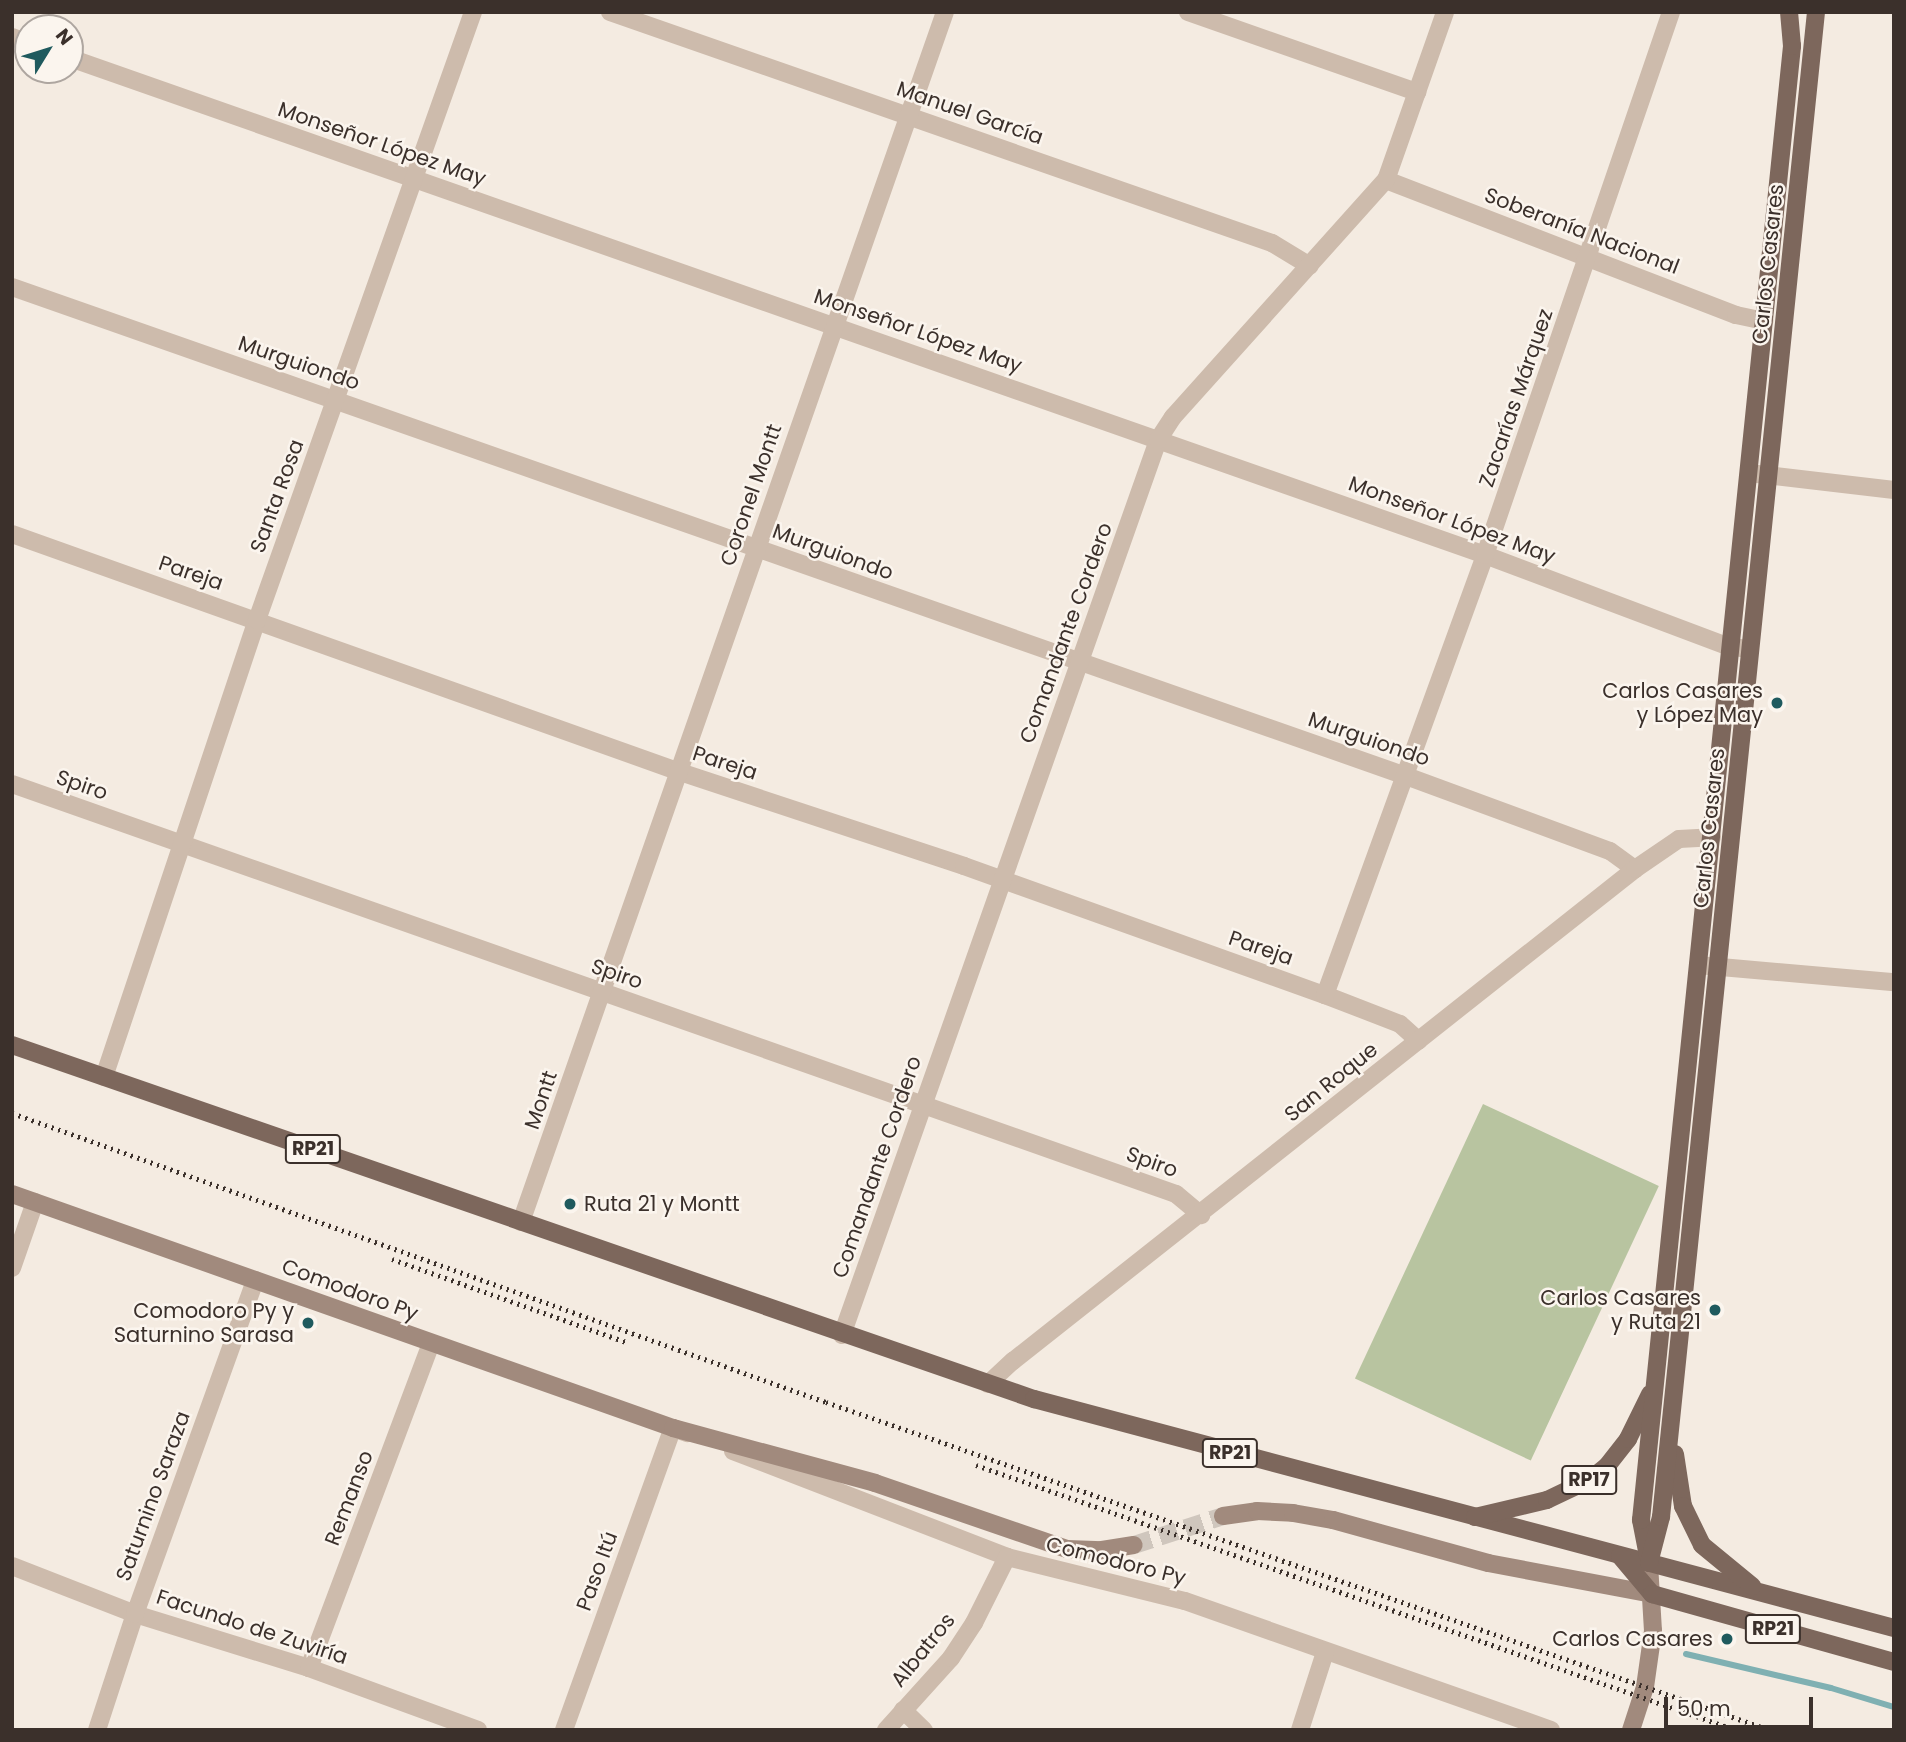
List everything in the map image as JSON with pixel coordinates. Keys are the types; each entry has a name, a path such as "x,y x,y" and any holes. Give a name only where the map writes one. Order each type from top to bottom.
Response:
{"main road":[{"name":"Carlos Casares","path":"1649,1563 1661,1517 1718,967 1741,648 1749,473 1792,46 1789,12"},
{"name":"Carlos Casares","path":"1631,1730 1646,1687 1653,1631 1649,1563 1641,1520 1698,965 1712,837 1769,477 1816,12"},
{"name":"RP21","path":"12,1045 988,1384 1154,1433 1894,1628"},
{"name":"Comodoro Py","path":"12,1194 673,1427 875,1483 1067,1549 1102,1550 1134,1545"},
{"name":"RP17","path":"1473,1517 1560,1495 1591,1479 1607,1466 1628,1439 1656,1381"},
{"name":"RP17","path":"1673,1391 1678,1485 1687,1515 1702,1545 1761,1593"},
{"path":"1223,1517 1257,1511 1293,1513 1333,1521 1488,1563 1652,1594"},
{"path":"1620,1556 1652,1594"},
{"name":"RP21","path":"1652,1594 1894,1662"}],"street":[{"name":"Santa Rosa","path":"104,1077 257,620 473,12"},
{"name":"Manuel García","path":"610,12 1272,243 1310,266"},
{"name":"Coronel Montt","path":"602,993 945,12"},
{"path":"1188,12 1417,92"},
{"name":"Comandante Cordero","path":"842,1335 1158,440 1172,417 1386,180 1445,12"},
{"name":"Zacarías Márquez","path":"1325,995 1485,555 1589,258 1671,12"},
{"name":"Monseñor López May","path":"84,63 1485,555 1741,648"},
{"name":"Soberanía Nacional","path":"1386,180 1736,315 1763,321"},
{"name":"Murguiondo","path":"12,287 1406,776 1610,851 1634,869"},
{"path":"1749,473 1894,490"},
{"name":"Pareja","path":"12,534 681,772 1002,880 1325,995 1400,1024 1419,1041"},
{"name":"Spiro","path":"12,784 1175,1194 1201,1215"},
{"name":"San Roque","path":"988,1384 1013,1361 1201,1215 1634,869 1679,839 1712,837"},
{"path":"1698,965 1894,982"},
{"name":"Montt","path":"521,1222 602,993"},
{"path":"12,1268 35,1202"},
{"name":"Saturnino Saraza","path":"97,1730 135,1614 254,1280"},
{"name":"Remanso","path":"309,1668 431,1343"},
{"name":"Comodoro Py","path":"673,1427 1007,1557 1185,1601 1552,1730"},
{"name":"Paso Itú","path":"564,1730 673,1427"},
{"name":"Albatros","path":"886,1730 951,1658 974,1623 1007,1557"},
{"name":"Facundo de Zuviría","path":"12,1566 135,1614 309,1668 478,1730"},
{"path":"1300,1730 1325,1652"},
{"path":"903,1710 924,1730"}],"green space":[{"path":"1483,1104 1659,1186 1531,1461 1355,1379"}],"waterway":[{"path":"1686,1654 1831,1688 1894,1707"}],"tunnel":[{"path":"1134,1545 1223,1516"}],"railway":[{"path":"12,1113 826,1402 1770,1730"},
{"path":"392,1259 629,1343"},
{"path":"976,1465 1736,1730"}],"place":[{"name":"Carlos Casares y López May","path":"1777,703"},
{"name":"Ruta 21 y Montt","path":"570,1204"},
{"name":"Carlos Casares y Ruta 21","path":"1715,1310"},
{"name":"Comodoro Py y Saturnino Sarasa","path":"308,1323"},
{"name":"Carlos Casares","path":"1727,1639"}]}
